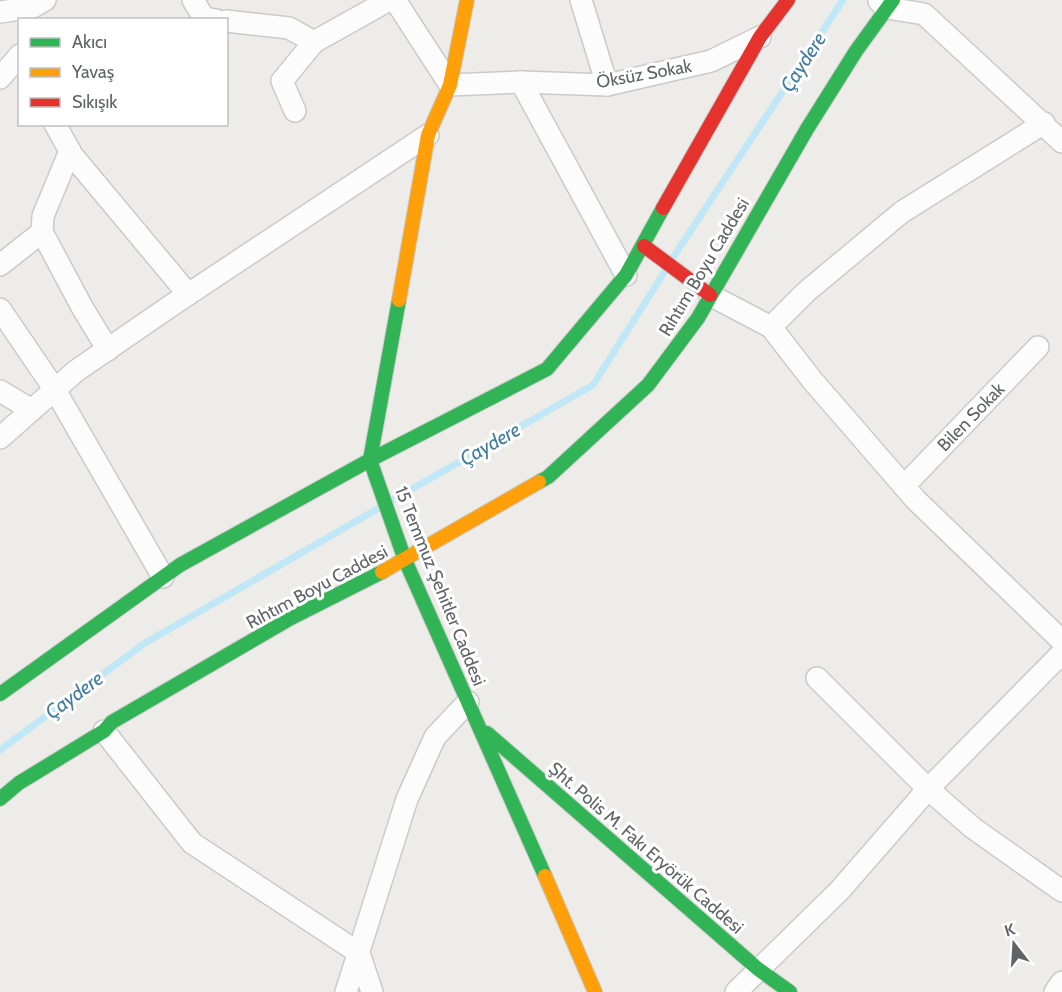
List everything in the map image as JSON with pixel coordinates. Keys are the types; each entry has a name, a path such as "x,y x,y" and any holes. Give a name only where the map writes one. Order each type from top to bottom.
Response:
{"street":[{"path":"194,0 204,18"},
{"path":"295,111 282,81 314,42 389,0"},
{"path":"395,0 450,85"},
{"path":"370,460 428,135 450,85 467,0"},
{"path":"581,0 606,85"},
{"path":"2,686 180,565 370,460 547,369 626,275 760,37 789,0"},
{"path":"886,3 924,14 1062,142"},
{"name":"Rıhtım Boyu Caddesi","path":"0,799 19,783 104,730 112,722 291,618 405,560 548,477 648,385 698,318 807,129 886,3"},
{"path":"0,12 34,7"},
{"path":"228,21 289,28 314,42"},
{"name":"Öksüz Sokak","path":"450,85 520,82 606,85 711,62 760,37"},
{"path":"0,78 18,59"},
{"path":"520,82 626,275"},
{"path":"771,327 806,292 902,212 1044,123"},
{"path":"56,126 70,151 188,294"},
{"path":"0,438 76,371 428,135"},
{"path":"70,151 43,216 42,232 108,350"},
{"path":"0,265 42,232"},
{"path":"644,246 710,295 771,327 812,380 904,486 1062,640"},
{"path":"0,309 55,390 163,577"},
{"name":"Bilen Sokak","path":"904,486 1038,347"},
{"path":"0,391 32,410"},
{"name":"15 Temmuz Şehitler Caddesi","path":"370,460 405,560 595,992"},
{"path":"736,992 840,890 928,789 1062,653"},
{"path":"817,678 928,789 973,828 1062,891"},
{"path":"346,992 407,799 435,736 468,702"},
{"name":"Şht. Polis M. Fakı Eryörük Caddesi","path":"480,727 758,969 790,992"},
{"path":"104,730 192,843 359,953 372,992"},
{"path":"1055,992 1062,982"}],"waterway":[{"name":"Çaydere","path":"672,259 843,0"},
{"name":"Çaydere","path":"391,501 593,385 665,271"},
{"name":"Çaydere","path":"0,750 145,643 379,508"}],"traffic: fast":[{"path":"539,482 548,477 648,385 698,318 807,129 856,51 893,0"},
{"path":"0,694 180,565 370,460 547,369 626,275 663,208"},
{"path":"399,300 370,460 405,560 545,876"},
{"path":"0,799 19,783 104,731 112,722 291,618 382,572"},
{"path":"487,733 758,969 790,992"}],"traffic: slow":[{"path":"399,300 428,135 450,85 467,0"},
{"path":"382,572 539,482"},
{"path":"545,876 595,992"}],"traffic: jam":[{"path":"663,208 760,37 788,0"},
{"path":"644,246 710,295"}]}
